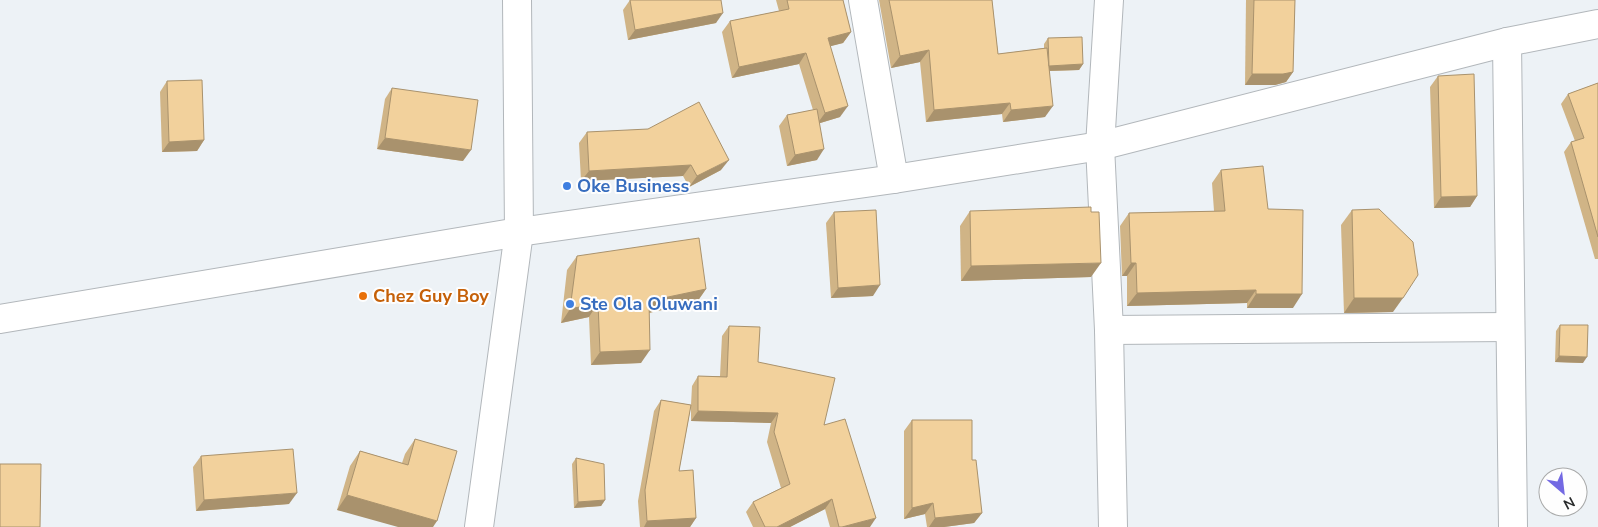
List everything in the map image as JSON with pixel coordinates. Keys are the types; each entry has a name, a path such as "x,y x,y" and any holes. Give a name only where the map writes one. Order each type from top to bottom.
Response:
{"street":[{"path":"479,527 519,232 517,0"},
{"path":"864,0 894,179"},
{"path":"1108,0 1100,146 1109,330 1113,527"},
{"path":"0,319 519,232 894,179 1100,146 1507,42 1598,24"},
{"path":"1507,42 1513,527"},
{"path":"1109,330 1510,327"}],"building":[{"path":"630,0 721,0 723,13 635,30"},
{"path":"787,0 843,0 851,32 828,38 848,106 825,113 806,53 739,67 730,21 789,9"},
{"path":"889,0 992,0 998,54 1047,48 1053,106 1011,110 1010,103 934,110 929,50 900,56"},
{"path":"1254,0 1295,0 1293,72 1283,74 1252,74"},
{"path":"1082,37 1083,64 1049,66 1048,38"},
{"path":"1474,74 1477,196 1441,197 1438,76"},
{"path":"202,80 204,140 169,142 167,81"},
{"path":"1598,83 1598,237 1571,142 1584,138 1568,94"},
{"path":"392,88 478,100 471,150 385,138"},
{"path":"699,102 729,160 697,176 691,165 589,171 587,132 648,129"},
{"path":"817,109 824,149 795,155 787,115"},
{"path":"1263,166 1268,209 1303,210 1302,294 1256,294 1256,290 1137,293 1136,263 1131,263 1129,213 1225,211 1221,170"},
{"path":"1091,207 1091,212 1099,212 1101,263 971,266 970,211"},
{"path":"1379,209 1413,242 1418,275 1403,298 1354,298 1352,210"},
{"path":"876,210 880,285 838,288 834,212"},
{"path":"699,238 706,289 649,301 650,350 600,352 598,303 570,309 577,256"},
{"path":"1560,325 1588,325 1587,357 1559,356"},
{"path":"729,326 760,327 758,362 835,378 824,425 845,419 876,518 839,527 832,499 777,527 765,527 753,502 790,484 774,432 778,413 698,411 698,376 727,377"},
{"path":"661,400 691,405 679,471 693,470 696,518 647,521 645,490"},
{"path":"912,420 972,420 972,460 976,460 982,513 935,518 933,503 912,508"},
{"path":"415,439 457,451 437,521 347,495 360,451 408,465"},
{"path":"293,449 297,493 204,500 201,456"},
{"path":"576,458 604,464 605,500 578,502"},
{"path":"0,464 41,464 40,527 0,527"}],"place":[{"name":"Oke Business","path":"567,186"},
{"name":"Chez Guy Boy","path":"363,296"},
{"name":"Ste Ola Oluwani","path":"570,304"}]}
